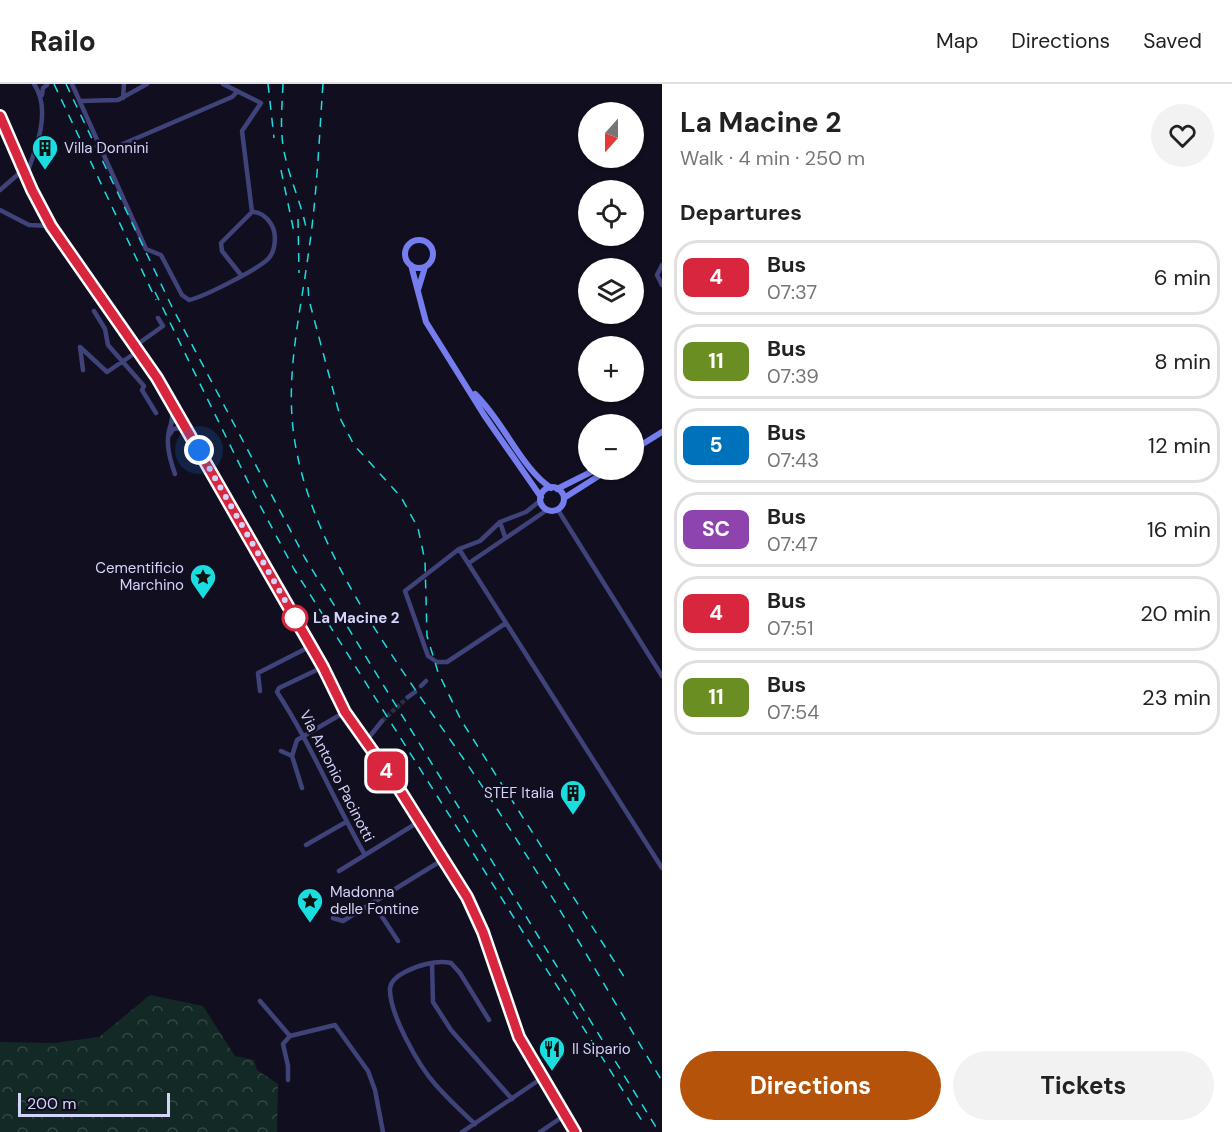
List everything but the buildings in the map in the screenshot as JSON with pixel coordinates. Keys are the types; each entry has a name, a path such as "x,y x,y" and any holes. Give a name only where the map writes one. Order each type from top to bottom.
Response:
{"main road":[{"path":"0,116 24,173 51,226 174,406 323,667 345,712 420,821 467,897 483,932 519,1037 575,1132"},
{"path":"411,265 418,268 425,267 431,262 433,250 429,243 422,240 414,241 406,248 406,259 411,265 426,322 547,510 558,510 564,498 592,480"},
{"path":"418,290 425,267"},
{"path":"470,390 492,411 533,473 564,498"},
{"path":"644,443 662,432"},
{"path":"541,499 544,491 578,477"}],"street":[{"path":"34,84 40,94 41,113"},
{"path":"72,84 146,249 161,255 185,298 194,299 268,259 275,248 272,224 262,215 252,212"},
{"path":"123,98 124,84"},
{"path":"80,101 123,98 146,84"},
{"path":"223,84 258,100 261,105 242,132 252,212"},
{"path":"0,190 24,173 38,141 42,94 48,85"},
{"path":"102,153 232,97 237,92"},
{"path":"0,210 29,225 51,226"},
{"path":"241,275 222,251 221,243 252,212"},
{"path":"662,264 657,275 662,285"},
{"path":"94,311 105,329 108,345 144,386 142,390 156,413"},
{"path":"83,370 80,347 107,372 123,363 163,326 158,318"},
{"path":"174,406 168,453 175,474"},
{"path":"172,427 181,418"},
{"path":"172,427 185,430 191,436"},
{"path":"506,623 447,662 434,661 427,652 405,591 459,549 480,541 501,522 526,512 541,499"},
{"path":"469,563 547,510"},
{"path":"558,510 662,676"},
{"path":"501,522 505,537"},
{"path":"459,549 662,868"},
{"path":"260,691 258,673 310,646"},
{"name":"Via Antonio Pacinotti","path":"323,667 278,690 305,735 346,822 365,855"},
{"path":"421,687 426,681"},
{"path":"408,697 415,692"},
{"path":"302,788 292,756 297,740 345,712"},
{"path":"366,741 382,721"},
{"path":"280,751 292,756"},
{"path":"339,871 420,821"},
{"path":"306,844 346,822"},
{"path":"333,918 342,921 444,859"},
{"path":"373,903 398,941"},
{"path":"475,1124 434,1083 417,1060 397,1017 390,989 399,975 410,969 444,962 456,967 489,1020"},
{"path":"432,963 433,1002 451,1030 512,1099"},
{"path":"260,1001 290,1036"},
{"path":"288,1080 288,1066 283,1044 290,1036 334,1025 368,1071 375,1090 383,1132"},
{"path":"462,1132 542,1078"},
{"path":"540,1132 565,1116"}],"green space":[{"path":"150,995 203,1006 235,1056 254,1060 257,1070 278,1084 277,1132 0,1132 0,1042 54,1043 99,1037"}],"tunnel":[{"path":"382,721 408,697"}],"railway":[{"path":"54,84 156,300"},
{"path":"66,84 172,307 305,558 659,1132"},
{"path":"268,84 274,138"},
{"path":"283,84 282,141 307,233"},
{"path":"323,84 314,208 295,342 291,389 294,436 305,484 322,532 345,579 372,625 490,798 556,903 662,1081"},
{"path":"281,170 294,232"},
{"path":"298,219 299,273"},
{"path":"308,287 309,300 341,420 354,445 401,497 418,528 425,561 427,636 438,672 461,720 628,983"},
{"path":"155,292 255,496 294,569 644,1124"}],"bus line":[{"name":"4","path":"0,116 37,201 51,226 157,378 254,544 323,667 345,712 396,784 467,897 483,932 519,1037 575,1132"}],"place":[{"name":"Villa Donnini","path":"45,171"},
{"name":"Cementificio Marchino","path":"203,600"},
{"name":"La Macine 2","path":"295,618"},
{"name":"STEF Italia","path":"573,816"},
{"name":"Madonna delle Fontine","path":"310,924"},
{"name":"Il Sipario","path":"552,1072"}],"route":[{"path":"199,450 295,618"}]}
